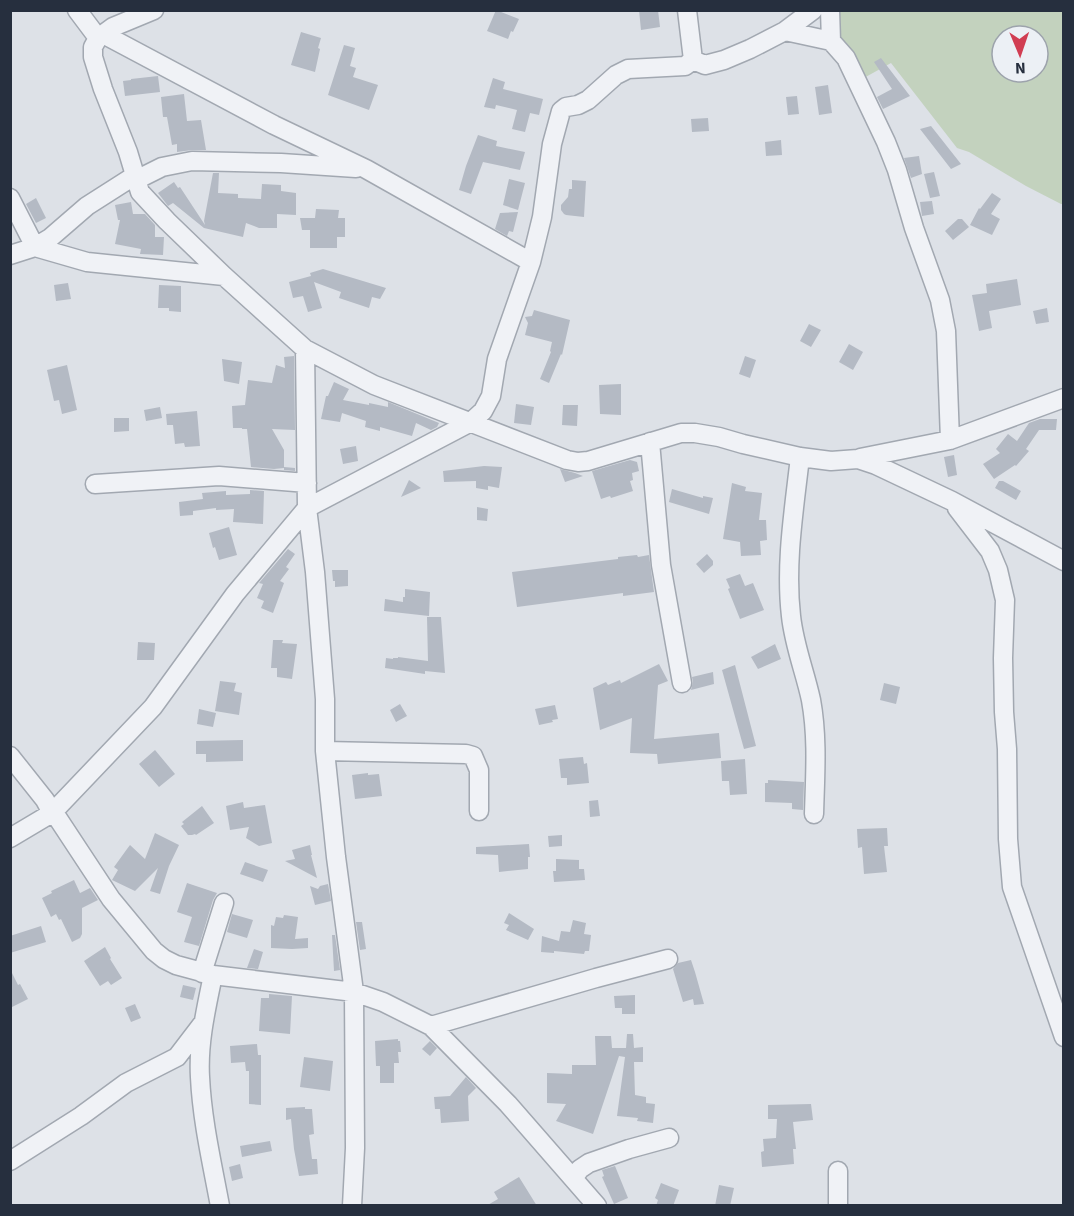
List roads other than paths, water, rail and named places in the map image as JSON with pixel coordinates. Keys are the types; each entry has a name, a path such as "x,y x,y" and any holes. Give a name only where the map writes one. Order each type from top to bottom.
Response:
{"street":[{"path":"77,10 101,36 273,125 366,169 531,262"},
{"path":"154,10 113,27 101,36 93,47 93,57 103,89 128,152 140,192 224,276 304,348 374,385 567,460 578,462 681,433 719,437 800,457 831,461 858,459 950,440 1064,398"},
{"path":"687,10 693,60"},
{"path":"693,60 705,64 724,60 785,31 813,10"},
{"path":"830,10 831,41"},
{"path":"785,31 831,41 846,58 886,142 940,300 946,331 950,440"},
{"path":"10,838 53,812 153,707 236,594 307,508 471,422 483,411 491,396 497,359 531,262 542,217 552,144 561,111 566,107 588,100 616,75 628,69 685,66 693,60"},
{"path":"10,255 35,248 87,206 135,178 162,167 192,162 281,163 366,169"},
{"path":"10,198 35,248 87,262 224,276"},
{"path":"304,348 307,508"},
{"path":"304,348 307,508 315,572 325,699 325,751 354,992 355,1148 352,1206"},
{"path":"650,442 661,565 682,683"},
{"path":"800,457 790,550 790,600 791,618 811,702 816,751 814,814"},
{"path":"858,459 876,465 952,501 1064,561"},
{"path":"95,484 219,476 307,483"},
{"path":"952,501 990,551 998,570 1005,600 1004,712 1007,749 1008,839 1012,887 1064,1037"},
{"path":"325,751 473,756 479,770 478,811"},
{"path":"10,756 45,800 111,898 154,951 164,959 207,974 354,992 383,1002 431,1026 508,1104 597,1206"},
{"path":"220,1206 207,1134 200,1076 207,974 224,903"},
{"path":"431,1026 668,959"},
{"path":"10,1161 81,1116 126,1083 177,1057 203,1023"},
{"path":"574,1178 580,1169 589,1163 669,1138"},
{"path":"838,1171 838,1206"}]}
